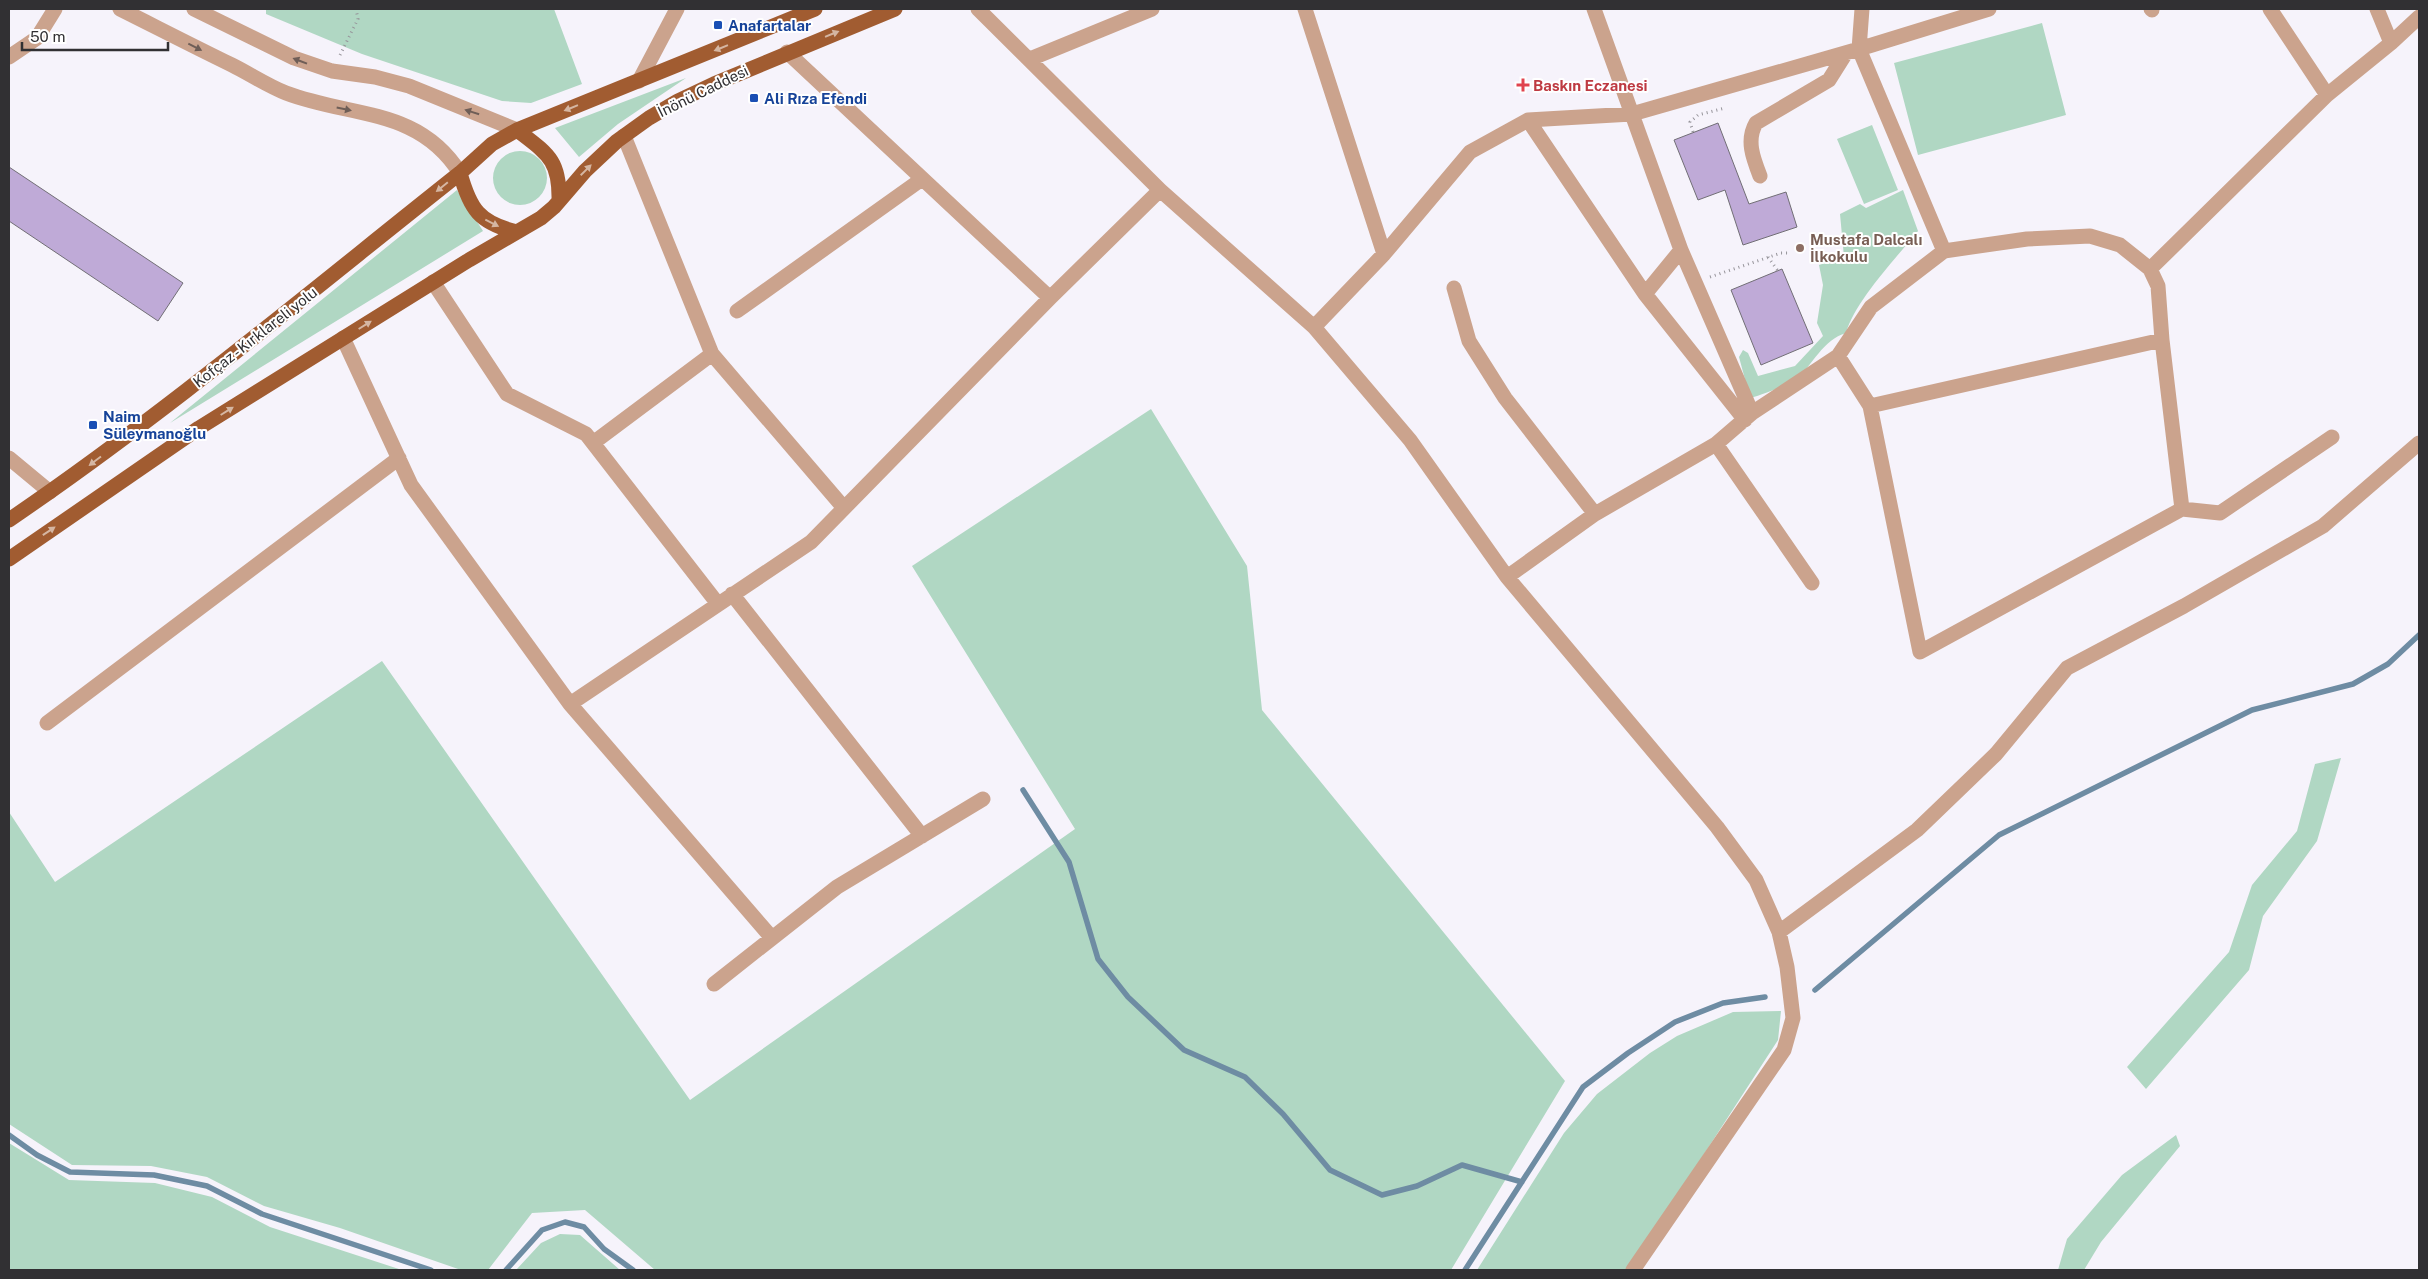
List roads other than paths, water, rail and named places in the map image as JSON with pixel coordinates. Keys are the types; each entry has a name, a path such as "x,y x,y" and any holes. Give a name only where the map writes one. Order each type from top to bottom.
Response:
{"main road":[{"name":"İnönü Caddesi","path":"492,144 517,130 815,9"},
{"name":"İnönü Caddesi","path":"517,232 541,218 584,171 624,136 678,101 787,52 895,9"},
{"path":"517,130 541,148 554,166 559,178 558,201"},
{"name":"Kofçaz - Kırklareli yolu","path":"9,520 180,396 460,173 492,144"},
{"path":"460,173 472,205 485,221 517,232"},
{"path":"9,559 199,428 433,282 517,232"}],"street":[{"path":"9,58 37,38 55,9"},
{"path":"120,9 285,92 335,108 388,119 410,127 425,135 450,157 460,173"},
{"path":"194,9 294,58 332,71 382,79 409,86 517,130"},
{"path":"639,81 677,9"},
{"path":"978,9 1160,190 1314,327 1410,440 1507,578 1717,827 1756,880 1779,932 1787,967 1793,1018 1784,1050 1633,1270"},
{"path":"1030,59 1152,9"},
{"path":"1305,9 1384,254"},
{"path":"1594,9 1681,250 1749,416"},
{"path":"1760,176 1750,142 1751,131 1756,123 1829,80 1853,51 1862,9"},
{"path":"1314,327 1384,254 1470,152 1528,120 1632,114 1853,51 1989,9"},
{"path":"2270,9 2327,95"},
{"path":"2377,9 2391,43"},
{"path":"2150,269 2327,95 2391,43 2419,17"},
{"path":"1853,51 1944,251"},
{"path":"787,52 1050,298"},
{"path":"1528,120 1645,294 1749,416"},
{"path":"624,136 712,354 844,508"},
{"path":"737,311 922,179"},
{"path":"570,704 811,542 1050,298 1160,190"},
{"path":"1507,578 1595,514 1716,444 1749,416 1838,356 1871,307 1944,251 2028,239 2090,236 2120,245 2150,269 2158,286 2162,340 2182,509"},
{"path":"1645,294 1681,250"},
{"path":"433,282 507,394 586,434 718,604"},
{"path":"1454,288 1469,341 1505,398 1595,514"},
{"path":"344,338 411,485 570,704 772,938"},
{"path":"1870,406 2162,340"},
{"path":"593,443 712,354"},
{"path":"1838,356 1870,406 1920,652 2182,509 2220,513 2332,437"},
{"path":"1779,932 1917,830 1996,754 2067,668 2184,606 2323,526 2419,443"},
{"path":"1716,444 1812,583"},
{"path":"9,458 50,492"},
{"path":"47,723 399,458"},
{"path":"732,594 922,836"},
{"path":"714,984 837,887 983,799"}],"waterway":[{"path":"1815,990 1999,835 2252,710 2353,684 2388,664 2419,635"},
{"path":"1023,790 1069,862 1098,959 1128,997 1184,1050 1245,1077 1283,1114 1330,1170 1382,1195 1417,1186 1462,1165 1522,1182"},
{"path":"1465,1270 1583,1087 1628,1053 1675,1022 1723,1003 1765,997"},
{"path":"9,1135 37,1155 70,1172 154,1175 207,1186 262,1214 431,1270"},
{"path":"506,1270 542,1230 565,1222 584,1227 604,1249 633,1270"}],"place":[{"name":"Anafartalar","path":"718,25"},
{"name":"Baskın Eczanesi","path":"1523,85"},
{"name":"Ali Rıza Efendi","path":"754,98"},
{"name":"Mustafa Dalcalı İlkokulu","path":"1800,248"},
{"name":"Naim Süleymanoğlu","path":"93,425"}]}
